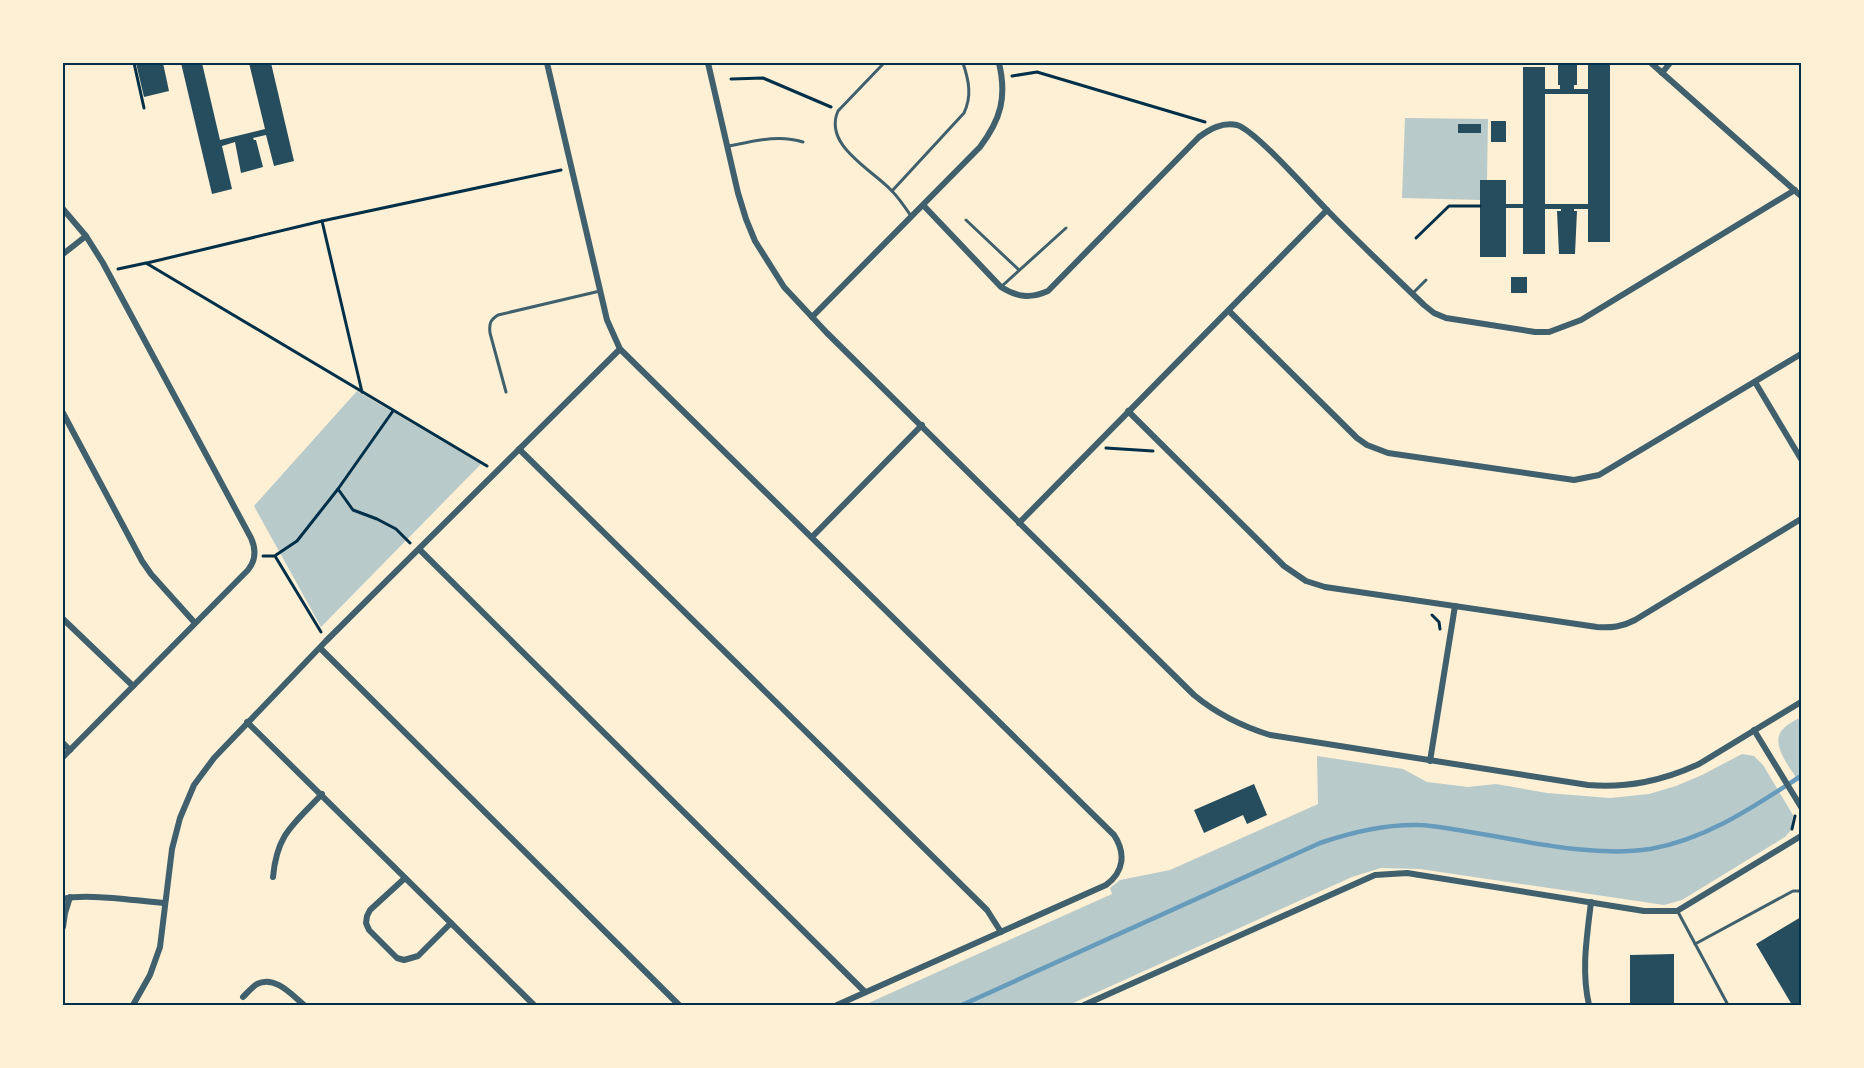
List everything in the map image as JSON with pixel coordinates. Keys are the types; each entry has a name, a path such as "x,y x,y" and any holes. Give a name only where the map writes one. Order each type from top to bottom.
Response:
{"street":[{"path":"547,63 607,320 620,349 1114,835 1122,850 1118,874 1106,885 837,1005"},
{"path":"708,63 746,219 755,241 784,287 1194,695 1221,715 1270,735 1588,785 1626,786 1654,781 1682,772 1801,702"},
{"path":"812,317 980,147 997,120 1001,105 1002,78 999,63"},
{"path":"1651,63 1801,196"},
{"path":"1662,73 1670,63"},
{"path":"924,206 1001,287 1012,294 1025,297 1035,296 1048,291 1199,138 1218,126 1238,126 1251,133 1412,294 1434,313 1446,318 1535,332 1549,332 1581,321 1796,190"},
{"path":"63,209 86,236 103,263 255,549 255,556 248,570 63,758"},
{"path":"1019,523 1327,210"},
{"path":"63,254 86,236"},
{"path":"1228,311 1357,438 1367,445 1388,453 1574,480 1599,475 1801,354"},
{"path":"133,1005 150,975 160,947 172,849 180,818 194,785 213,758 326,641 620,349"},
{"path":"1755,382 1801,459"},
{"path":"1128,411 1284,566 1306,581 1325,587 1597,627 1624,626 1801,519"},
{"path":"63,413 142,561 195,623"},
{"path":"812,537 922,425"},
{"path":"519,449 987,910 1001,932"},
{"path":"419,549 865,992"},
{"path":"1430,761 1455,606"},
{"path":"63,620 134,686"},
{"path":"320,648 679,1005"},
{"path":"247,722 534,1005"},
{"path":"1754,730 1801,807"},
{"path":"63,743 70,750"},
{"path":"273,876 275,859 286,832 322,794"},
{"path":"1084,1005 1375,875 1407,873 1644,911 1677,911 1801,836"},
{"path":"405,878 370,910 366,922 369,930 397,958 404,960 418,956 452,923"},
{"path":"63,927 67,898 165,903"},
{"path":"1589,1005 1584,964 1591,902"},
{"path":"243,997 257,984 274,983 284,988 304,1005"}],"lane":[{"path":"884,63 838,111 834,120 835,130 846,150 892,191 912,218"},
{"path":"892,191 964,113 969,102 969,91 963,63"},
{"path":"727,146 779,138 803,142"},
{"path":"966,220 1019,270"},
{"path":"1001,287 1066,228"},
{"path":"1412,294 1426,280"},
{"path":"506,392 490,333 491,320 498,315 600,291"},
{"path":"1695,944 1793,891 1801,891"},
{"path":"1677,911 1728,1005"}],"path":[{"path":"134,63 144,108"},
{"path":"1002,78 1037,72 1218,126"},
{"path":"731,79 763,78 838,111"},
{"path":"124,267 322,221 571,168"},
{"path":"1416,238 1449,206 1480,206"},
{"path":"322,221 362,392"},
{"path":"146,263 483,464"},
{"path":"255,556 275,556 297,541 338,489 394,410"},
{"path":"338,489 353,510 396,529 419,549"},
{"path":"275,556 326,641"}],"shaded area":[{"path":"1405,118 1488,119 1487,180 1480,180 1480,200 1402,198"},
{"path":"357,391 481,464 321,627 254,506"},
{"path":"1801,717 1801,785 1783,757 1778,741 1784,728"},
{"path":"1742,754 1754,756 1763,765 1793,815 1791,830 1785,837 1682,900 1664,905 1420,869 1381,868 1352,877 1069,1005 864,1005 1112,894 1110,888 1120,880 1170,870 1318,804 1317,756 1403,769 1427,782 1468,787 1496,784 1547,793 1610,798 1649,794 1676,786"}],"building":[{"path":"136,63 163,63 169,91 144,97"},
{"path":"181,63 202,63 220,140 265,129 249,63 271,63 294,161 274,166 266,135 253,138 256,140 263,167 241,173 235,142 222,146 232,189 212,194"},
{"path":"1558,63 1577,63 1577,85 1574,85 1574,89 1588,89 1588,63 1610,63 1610,242 1588,242 1588,209 1574,209 1577,211 1575,254 1559,254 1557,211 1561,209 1545,209 1545,254 1523,254 1523,208 1506,208 1506,257 1480,257 1480,180 1506,180 1506,204 1523,204 1523,67 1545,67 1545,89 1560,89","holes":["1545,94 1588,94 1588,204 1545,204"]},
{"path":"1491,121 1506,121 1506,142 1491,142"},
{"path":"1458,124 1481,124 1481,133 1458,133"},
{"path":"1511,277 1527,277 1527,293 1511,293"},
{"path":"1254,784 1267,815 1247,824 1243,815 1204,833 1194,810"},
{"path":"1801,917 1801,1005 1792,1005 1756,944"},
{"path":"1674,954 1674,1005 1630,1005 1630,955"}],"waterway":[{"path":"962,1005 1320,843 1344,835 1381,827 1424,825 1581,850 1650,849 1691,838 1710,830 1801,776"}]}
